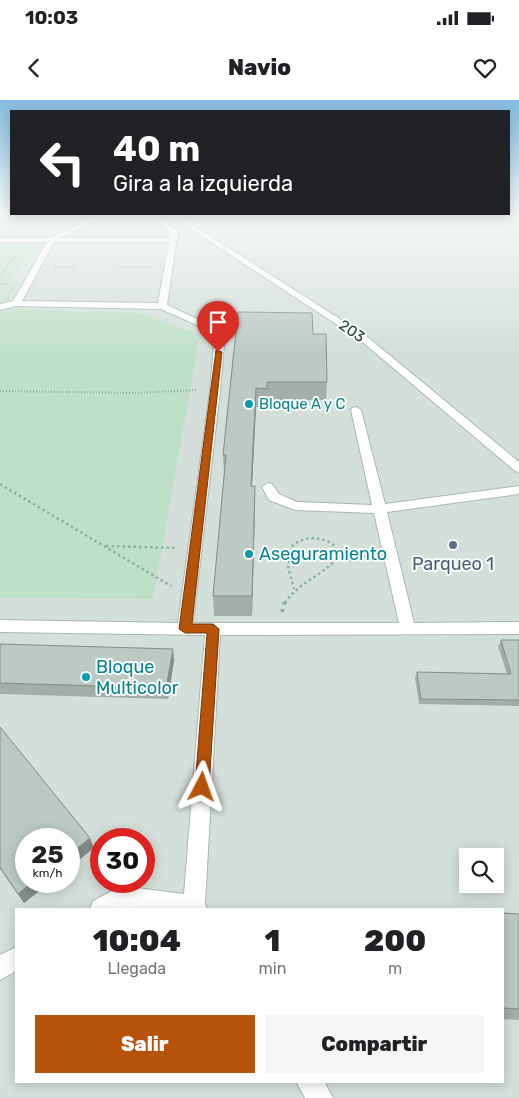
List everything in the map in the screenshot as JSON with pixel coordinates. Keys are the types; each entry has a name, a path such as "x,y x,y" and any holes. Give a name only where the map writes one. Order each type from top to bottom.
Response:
{"street":[{"path":"16,303 40,261"},
{"path":"162,306 169,261"},
{"name":"203","path":"243,261 362,337 519,468"},
{"path":"0,307 16,303 162,306 220,332 215,391 185,629"},
{"path":"356,410 408,628"},
{"path":"268,487 274,497 295,506 380,509 519,490"},
{"path":"0,626 185,629 519,628"},
{"path":"103,908 121,898 195,907 213,629"},
{"path":"0,969 15,959"},
{"path":"310,1083 320,1098"}],"path":[{"path":"0,276 12,261"},
{"path":"118,267 168,267"},
{"path":"0,391 215,391"},
{"path":"0,484 189,596"},
{"path":"294,589 287,574 287,564 293,544 308,537 326,540 333,544 338,557"},
{"path":"105,546 195,549"},
{"path":"338,557 353,561 365,555 382,554 388,548"},
{"path":"281,628 282,608 294,589 324,573 338,557"}],"shaded area":[{"path":"0,261 519,261 519,1098 0,1098"}],"green space":[{"path":"0,261 24,261 10,281 20,282 6,303 0,304"},
{"path":"10,309 141,313 200,335 153,599 0,598 0,312"}],"building":[{"path":"238,312 312,313 313,334 326,334 327,382 267,382 267,389 256,388 251,486 255,486 252,596 213,596 226,455 223,455"},
{"path":"501,640 519,640 519,700 421,699 417,672 511,674"},
{"name":"Bloque Multicolor","path":"0,644 173,649 166,688 0,683"},
{"path":"0,727 90,838 80,846 80,828 15,828 15,890 0,867"},
{"path":"504,913 519,914 519,1009 504,1008"}],"place":[{"name":"Bloque A y C","path":"249,404"},
{"name":"Parqueo 1","path":"453,545"},
{"name":"Aseguramiento","path":"249,554"},
{"name":"Bloque Multicolor","path":"86,677"}],"route":[{"path":"202,787 213,629 185,629 215,391 218,352"}]}
